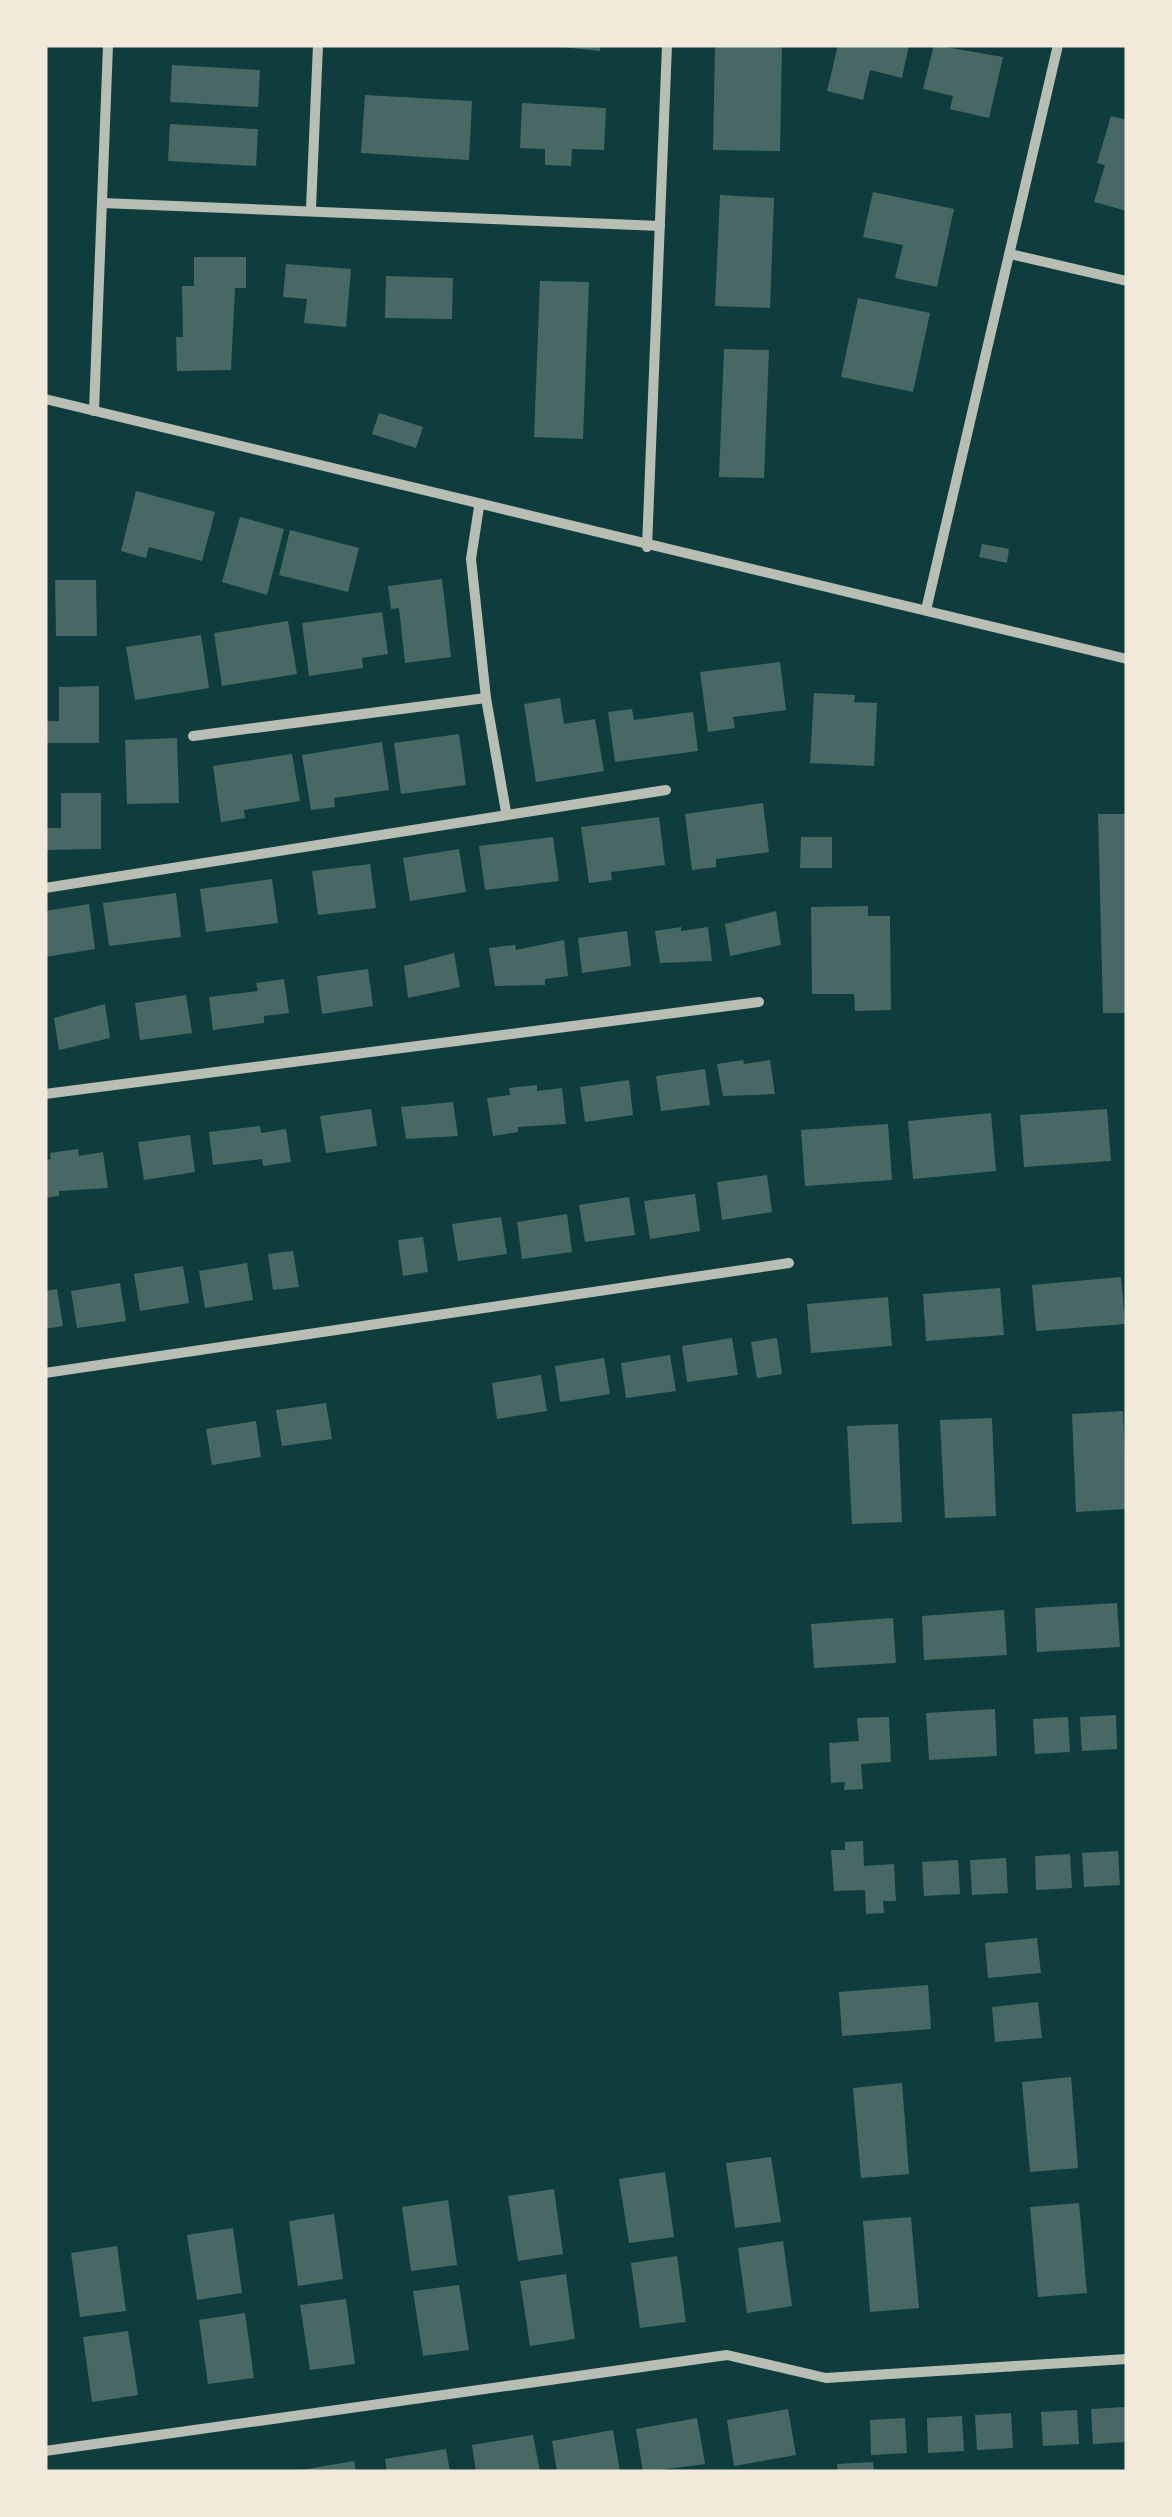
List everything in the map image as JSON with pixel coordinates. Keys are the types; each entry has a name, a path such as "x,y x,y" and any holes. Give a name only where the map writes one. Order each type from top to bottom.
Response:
{"street":[{"path":"94,411 108,45"},
{"path":"311,208 318,45"},
{"path":"647,547 667,45"},
{"path":"926,610 1058,45"},
{"path":"102,203 311,208 660,226"},
{"path":"1010,254 1127,282"},
{"path":"45,399 1127,660"},
{"path":"480,507 471,560 486,698 506,812"},
{"path":"193,736 486,698"},
{"path":"45,888 506,812 666,790"},
{"path":"45,1094 759,1002"},
{"path":"45,1373 789,1262"},
{"path":"45,2451 726,2356 826,2378 1127,2359"}],"building":[{"path":"543,45 600,45 600,51"},
{"path":"715,45 782,45 780,151 713,150"},
{"path":"838,45 909,45 902,78 870,70 863,100 827,91"},
{"path":"934,45 1003,57 989,118 950,109 953,96 923,89"},
{"path":"172,65 260,70 258,107 170,102"},
{"path":"365,95 472,101 469,160 361,153"},
{"path":"522,103 606,108 604,150 572,149 571,166 545,165 545,149 520,148"},
{"path":"1111,116 1127,120 1127,211 1094,202 1105,165 1097,163"},
{"path":"170,124 258,129 256,166 168,161"},
{"path":"873,192 954,209 937,287 895,278 903,245 863,237"},
{"path":"720,195 774,198 770,308 715,306"},
{"path":"194,257 246,257 246,288 235,288 231,370 177,371 176,337 183,337 182,286 194,286"},
{"path":"286,264 351,269 346,327 304,323 307,299 283,297"},
{"path":"386,276 453,278 452,319 385,318"},
{"path":"540,281 589,282 583,439 534,437"},
{"path":"858,298 930,313 913,392 841,377"},
{"path":"724,349 769,350 764,478 719,477"},
{"path":"379,413 423,427 416,448 372,434"},
{"path":"136,491 215,512 202,561 149,547 146,558 121,551"},
{"path":"240,517 284,529 267,595 222,582"},
{"path":"290,530 359,548 348,592 279,575"},
{"path":"982,544 1009,549 1007,563 979,557"},
{"path":"442,579 451,657 405,663 399,608 391,609 388,586"},
{"path":"55,580 96,580 97,636 56,636"},
{"path":"382,612 388,654 362,658 363,668 309,676 302,623"},
{"path":"288,621 297,674 222,686 214,633"},
{"path":"201,635 209,688 135,700 126,647"},
{"path":"780,662 786,710 733,717 735,728 708,732 700,672"},
{"path":"99,686 99,743 45,743 45,721 59,721 59,687"},
{"path":"814,693 855,695 854,702 877,703 874,766 810,763"},
{"path":"560,698 564,724 595,719 604,771 536,782 524,704"},
{"path":"632,709 634,720 693,712 698,751 615,762 608,712"},
{"path":"459,734 466,785 401,794 394,743"},
{"path":"177,738 179,803 127,804 125,740"},
{"path":"382,742 389,790 334,798 335,807 311,810 302,755"},
{"path":"292,754 300,801 244,810 245,818 221,822 213,766"},
{"path":"61,793 101,793 101,849 45,850 45,828 61,828"},
{"path":"763,803 769,852 716,859 716,867 692,870 685,814"},
{"path":"1098,814 1127,814 1126,1013 1103,1013"},
{"path":"659,817 665,865 611,872 612,880 589,883 581,827"},
{"path":"553,837 559,881 485,890 479,846"},
{"path":"801,837 832,837 832,868 800,868"},
{"path":"459,849 466,892 410,901 403,858"},
{"path":"370,864 376,908 318,915 312,871"},
{"path":"272,879 278,923 206,932 200,889"},
{"path":"176,893 181,937 109,946 103,903"},
{"path":"89,904 95,949 45,957 45,911"},
{"path":"868,906 868,916 890,916 891,1010 855,1011 854,994 812,994 811,907"},
{"path":"776,911 781,945 730,956 725,924"},
{"path":"681,927 681,931 708,927 712,961 660,963 655,931"},
{"path":"627,931 631,966 582,973 578,938"},
{"path":"564,940 568,976 545,979 545,985 495,986 489,948 515,945 516,950"},
{"path":"454,953 460,987 408,998 404,966"},
{"path":"368,969 373,1006 322,1014 317,976"},
{"path":"284,979 289,1013 264,1016 264,1023 213,1030 209,997 258,991 256,983"},
{"path":"186,995 192,1033 140,1040 135,1003"},
{"path":"105,1004 110,1038 59,1050 54,1018"},
{"path":"743,1060 744,1064 770,1060 775,1094 723,1096 717,1064"},
{"path":"705,1069 710,1105 661,1111 656,1076"},
{"path":"629,1080 633,1115 585,1122 580,1087"},
{"path":"537,1085 537,1091 562,1088 566,1124 518,1127 518,1132 493,1136 487,1098 510,1095 509,1088"},
{"path":"453,1102 458,1136 406,1139 401,1107"},
{"path":"371,1109 377,1146 326,1153 320,1116"},
{"path":"1107,1109 1111,1161 1024,1167 1020,1115"},
{"path":"991,1113 996,1171 913,1179 908,1121"},
{"path":"888,1124 892,1180 805,1186 801,1130"},
{"path":"260,1126 261,1133 286,1129 291,1162 263,1166 262,1159 213,1165 209,1132"},
{"path":"190,1135 195,1172 144,1180 138,1142"},
{"path":"78,1149 79,1156 103,1152 108,1188 59,1191 59,1196 45,1198 45,1160 51,1159 50,1153"},
{"path":"767,1175 772,1212 722,1220 717,1182"},
{"path":"695,1194 700,1231 650,1239 644,1201"},
{"path":"629,1197 635,1235 585,1242 579,1205"},
{"path":"567,1214 572,1252 522,1259 517,1222"},
{"path":"501,1217 507,1254 458,1261 452,1224"},
{"path":"423,1237 428,1272 403,1276 398,1240"},
{"path":"293,1251 299,1287 273,1290 268,1254"},
{"path":"247,1263 253,1300 205,1308 199,1271"},
{"path":"183,1266 189,1303 140,1311 134,1274"},
{"path":"1121,1277 1125,1324 1036,1331 1032,1285"},
{"path":"120,1283 126,1321 77,1328 71,1291"},
{"path":"1000,1288 1004,1335 926,1341 923,1294"},
{"path":"57,1289 63,1326 45,1329 45,1291"},
{"path":"888,1297 892,1346 811,1353 807,1304"},
{"path":"732,1338 738,1375 687,1382 682,1346"},
{"path":"777,1338 782,1374 757,1378 751,1342"},
{"path":"670,1355 676,1391 626,1398 621,1363"},
{"path":"604,1358 610,1394 560,1402 555,1366"},
{"path":"541,1375 547,1411 497,1419 492,1383"},
{"path":"326,1403 332,1439 282,1446 276,1410"},
{"path":"1123,1411 1127,1509 1076,1512 1072,1414"},
{"path":"992,1418 996,1516 945,1518 940,1420"},
{"path":"256,1421 261,1457 212,1465 206,1429"},
{"path":"898,1424 902,1522 852,1524 847,1426"},
{"path":"1117,1603 1120,1647 1037,1652 1035,1608"},
{"path":"1004,1610 1007,1655 924,1660 922,1616"},
{"path":"893,1618 896,1663 814,1668 811,1624"},
{"path":"995,1709 997,1756 929,1760 926,1713"},
{"path":"1116,1715 1117,1749 1082,1751 1080,1717"},
{"path":"889,1717 891,1762 861,1764 863,1789 844,1790 845,1782 831,1783 829,1743 859,1741 857,1718"},
{"path":"1068,1717 1070,1752 1035,1754 1033,1719"},
{"path":"863,1841 864,1866 894,1864 896,1901 883,1901 884,1913 866,1914 865,1890 834,1891 831,1850 845,1850 845,1842"},
{"path":"1118,1851 1120,1885 1084,1887 1082,1853"},
{"path":"1070,1854 1072,1888 1036,1890 1035,1856"},
{"path":"1006,1858 1008,1893 972,1895 970,1860"},
{"path":"958,1860 960,1894 924,1896 922,1862"},
{"path":"1037,1938 1041,1973 988,1978 985,1943"},
{"path":"928,1985 931,2029 842,2036 839,1992"},
{"path":"1038,2002 1042,2038 995,2042 992,2007"},
{"path":"1071,2077 1078,2168 1030,2172 1022,2082"},
{"path":"902,2083 909,2174 861,2178 853,2088"},
{"path":"771,2157 781,2222 735,2228 726,2163"},
{"path":"665,2172 674,2237 629,2243 619,2179"},
{"path":"554,2189 563,2254 518,2261 508,2196"},
{"path":"448,2200 457,2265 411,2271 402,2207"},
{"path":"1079,2203 1087,2293 1038,2297 1030,2207"},
{"path":"334,2214 343,2279 298,2286 289,2221"},
{"path":"911,2217 919,2308 870,2312 863,2221"},
{"path":"233,2228 242,2293 197,2300 187,2235"},
{"path":"783,2241 792,2306 747,2313 738,2248"},
{"path":"117,2246 126,2311 80,2317 71,2253"},
{"path":"677,2256 686,2322 640,2328 631,2263"},
{"path":"566,2274 575,2339 530,2346 520,2281"},
{"path":"459,2285 469,2350 423,2356 413,2291"},
{"path":"346,2299 355,2364 310,2370 300,2305"},
{"path":"245,2313 254,2378 208,2384 199,2320"},
{"path":"128,2331 138,2395 92,2402 83,2337"},
{"path":"1126,2407 1127,2442 1093,2444 1091,2409"},
{"path":"788,2409 796,2455 734,2466 727,2420"},
{"path":"1077,2410 1079,2444 1043,2446 1041,2412"},
{"path":"1011,2413 1013,2448 977,2450 975,2415"},
{"path":"962,2416 964,2451 928,2453 927,2418"},
{"path":"697,2418 705,2464 643,2472 636,2429"},
{"path":"905,2418 907,2453 871,2455 870,2420"},
{"path":"613,2430 620,2472 557,2472 552,2441"},
{"path":"533,2435 540,2472 476,2472 472,2445"},
{"path":"446,2449 450,2472 387,2472 385,2459"},
{"path":"354,2461 356,2472 301,2472 301,2470"},
{"path":"873,2462 874,2472 838,2472 837,2464"}]}
